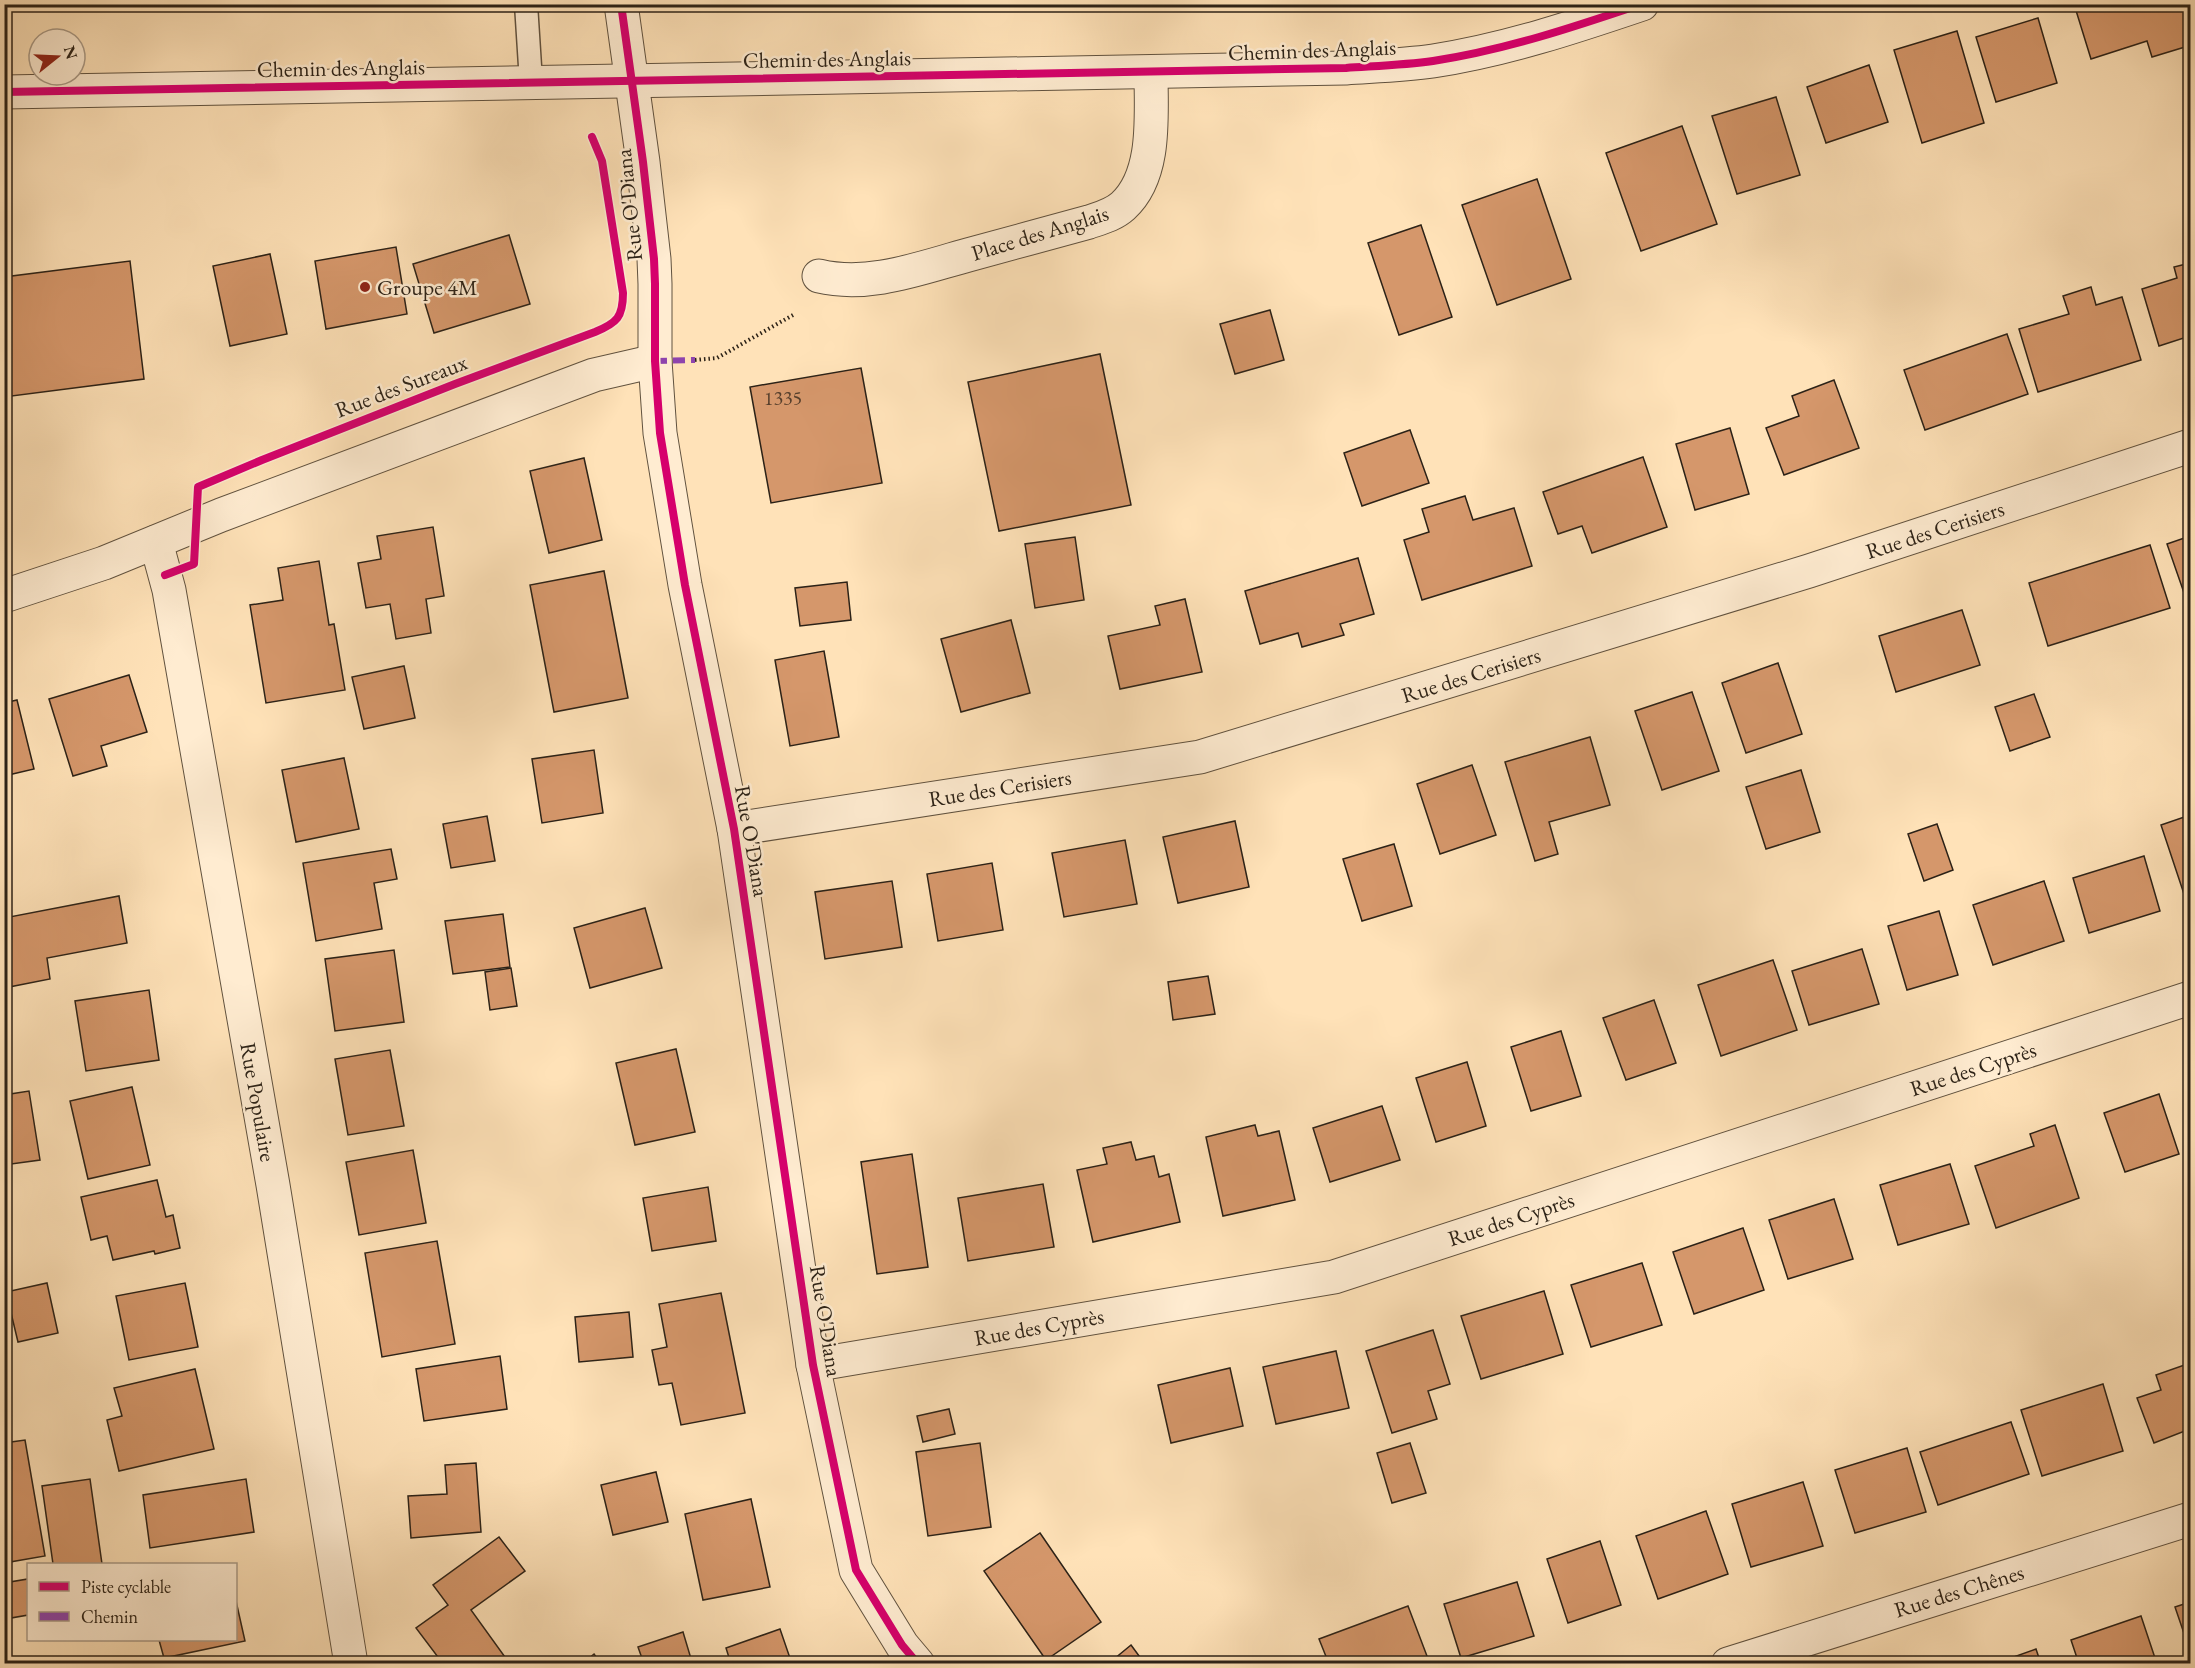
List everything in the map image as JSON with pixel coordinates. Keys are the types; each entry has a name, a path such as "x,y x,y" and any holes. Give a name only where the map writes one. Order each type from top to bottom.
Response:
{"street":[{"name":"Rue O'Diana","path":"621,4 633,81 654,260 654,361 660,433 675,527 734,829 813,1365 856,1570 902,1645 918,1664"},
{"name":"Chemin des Anglais","path":"4,92 1346,68 1434,61 1523,41 1642,4"},
{"name":"Place des Anglais","path":"819,276 836,280 855,280 895,275 1089,222 1107,216 1122,207 1141,182 1145,167 1150,123 1151,73"},
{"path":"4,596 104,563 232,511 493,411 594,375 654,361"},
{"name":"Rue des Cerisiers","path":"734,829 1200,757 1809,571 2190,446"},
{"name":"Rue Populaire","path":"156,542 169,590 264,1139 351,1664"},
{"name":"Rue des Cyprès","path":"813,1365 1334,1277 2190,998"},
{"name":"Rue des Chênes","path":"1728,1664 2190,1519"}],"lane":[{"path":"525,4 531,82"}],"path":[{"path":"695,360 717,358 793,315"}],"building":[{"path":"2074,4 2190,4 2190,65 2185,47 2152,57 2147,41 2091,59"},
{"path":"2038,18 2057,83 1996,102 1976,37"},
{"path":"1957,31 1984,123 1922,143 1894,50"},
{"path":"1869,65 1888,122 1826,143 1807,87"},
{"path":"1776,97 1800,175 1737,194 1712,116"},
{"path":"1682,126 1717,224 1641,251 1606,153"},
{"path":"1537,179 1571,279 1497,305 1462,205"},
{"path":"1421,225 1452,317 1399,335 1368,243"},
{"path":"509,235 530,304 434,333 413,264"},
{"path":"396,247 407,314 326,329 315,261"},
{"path":"270,254 287,334 230,346 213,266"},
{"path":"130,261 144,379 4,397 4,277"},
{"path":"2190,263 2190,336 2159,346 2142,289 2177,278 2174,267"},
{"path":"2091,287 2096,305 2122,297 2141,360 2038,392 2019,329 2069,314 2063,296"},
{"path":"1270,310 1284,360 1235,374 1220,324"},
{"path":"2007,334 2028,394 1925,430 1904,370"},
{"path":"1100,354 1131,505 999,531 968,382"},
{"path":"861,368 882,483 771,503 750,387"},
{"path":"1834,380 1859,448 1784,475 1766,428 1799,416 1792,396"},
{"path":"1730,428 1749,494 1695,510 1676,444"},
{"path":"1410,430 1429,483 1362,506 1344,453"},
{"path":"1643,457 1667,527 1592,553 1582,526 1558,534 1543,492"},
{"path":"584,458 602,540 549,553 530,471"},
{"path":"1465,496 1473,520 1514,508 1532,566 1422,600 1404,540 1429,532 1422,509"},
{"path":"433,527 444,596 426,599 431,633 396,639 390,604 366,608 358,563 381,559 377,536"},
{"path":"2190,536 2190,610 2167,544"},
{"path":"1075,537 1084,600 1035,608 1025,544"},
{"path":"2150,545 2170,608 2048,646 2029,583"},
{"path":"1358,558 1374,614 1340,624 1344,635 1302,647 1298,633 1260,644 1245,591"},
{"path":"319,561 329,625 334,624 345,690 266,703 250,605 283,600 278,568"},
{"path":"604,571 628,698 554,712 530,585"},
{"path":"847,582 851,620 800,626 795,588"},
{"path":"1185,599 1202,672 1120,689 1108,636 1160,625 1155,606"},
{"path":"1962,610 1980,665 1896,692 1879,636"},
{"path":"1011,620 1030,693 961,712 941,639"},
{"path":"824,651 839,737 790,746 775,660"},
{"path":"1778,663 1802,734 1746,753 1722,683"},
{"path":"404,666 415,718 364,729 352,677"},
{"path":"129,675 147,732 101,746 107,766 73,776 49,699"},
{"path":"1692,692 1719,771 1662,790 1635,711"},
{"path":"2034,694 2050,737 2010,751 1995,707"},
{"path":"17,700 34,769 4,776 4,703"},
{"path":"1590,737 1610,805 1549,822 1558,854 1535,861 1505,762"},
{"path":"594,750 603,813 542,823 532,759"},
{"path":"344,758 359,829 296,842 282,770"},
{"path":"1472,765 1496,835 1440,854 1417,784"},
{"path":"1801,770 1820,832 1766,849 1746,787"},
{"path":"2190,815 2190,895 2185,897 2161,825"},
{"path":"487,816 495,861 451,868 443,824"},
{"path":"1235,821 1249,887 1178,903 1163,837"},
{"path":"1937,824 1953,870 1924,881 1908,834"},
{"path":"1125,840 1137,904 1064,917 1052,853"},
{"path":"1394,844 1412,906 1362,921 1343,859"},
{"path":"391,849 397,879 374,883 382,929 316,941 303,863"},
{"path":"2144,856 2160,911 2089,933 2073,878"},
{"path":"992,863 1003,930 938,941 927,874"},
{"path":"892,881 902,947 825,959 815,892"},
{"path":"2044,881 2064,941 1993,965 1973,905"},
{"path":"119,896 127,943 47,958 50,979 4,988 4,918"},
{"path":"645,908 662,968 590,988 574,928"},
{"path":"1939,911 1958,975 1907,990 1888,926"},
{"path":"503,914 510,967 453,974 445,921"},
{"path":"1862,949 1879,1004 1809,1025 1792,971"},
{"path":"394,950 404,1022 335,1031 325,959"},
{"path":"1773,960 1797,1030 1721,1056 1698,985"},
{"path":"511,968 517,1006 490,1010 485,972"},
{"path":"1208,976 1215,1014 1173,1020 1168,982"},
{"path":"149,990 159,1060 86,1071 75,1001"},
{"path":"1654,1000 1676,1063 1626,1080 1603,1018"},
{"path":"1561,1031 1581,1096 1531,1111 1511,1047"},
{"path":"676,1049 695,1132 635,1145 616,1063"},
{"path":"390,1050 404,1126 348,1135 335,1059"},
{"path":"1467,1062 1486,1126 1436,1142 1416,1078"},
{"path":"132,1087 150,1165 88,1179 70,1101"},
{"path":"29,1091 40,1160 4,1165 4,1095"},
{"path":"2159,1094 2179,1154 2125,1172 2104,1113"},
{"path":"1382,1106 1400,1160 1330,1182 1313,1128"},
{"path":"1255,1125 1258,1136 1279,1131 1295,1200 1223,1216 1206,1137"},
{"path":"2055,1125 2079,1198 1996,1228 1975,1166 2034,1146 2030,1134"},
{"path":"1131,1142 1136,1160 1154,1156 1159,1177 1169,1174 1180,1222 1093,1242 1077,1170 1107,1164 1103,1148"},
{"path":"413,1150 426,1223 359,1235 346,1162"},
{"path":"912,1154 928,1267 877,1274 861,1162"},
{"path":"1950,1164 1969,1224 1898,1245 1880,1185"},
{"path":"157,1180 166,1217 173,1215 180,1248 113,1260 107,1236 91,1240 81,1197"},
{"path":"1043,1184 1054,1247 968,1261 958,1198"},
{"path":"708,1187 716,1241 652,1251 643,1198"},
{"path":"1834,1199 1853,1259 1788,1279 1769,1220"},
{"path":"1743,1228 1764,1290 1694,1314 1673,1252"},
{"path":"437,1241 455,1344 382,1357 365,1253"},
{"path":"1642,1263 1662,1325 1591,1347 1571,1285"},
{"path":"47,1283 58,1333 18,1342 6,1292"},
{"path":"185,1283 198,1347 129,1360 116,1296"},
{"path":"1544,1291 1563,1354 1481,1379 1461,1316"},
{"path":"721,1293 745,1413 681,1425 672,1383 659,1385 652,1350 667,1347 659,1304"},
{"path":"629,1312 633,1357 579,1362 575,1317"},
{"path":"1433,1330 1450,1384 1428,1391 1437,1419 1392,1433 1366,1351"},
{"path":"1336,1351 1349,1408 1276,1424 1263,1367"},
{"path":"500,1356 507,1409 424,1421 416,1369"},
{"path":"2190,1363 2190,1429 2154,1443 2137,1398 2161,1390 2156,1375"},
{"path":"1230,1368 1243,1426 1171,1443 1158,1385"},
{"path":"195,1369 214,1449 119,1471 107,1420 122,1416 114,1388"},
{"path":"2103,1384 2123,1451 2042,1476 2021,1410"},
{"path":"949,1409 955,1434 923,1442 917,1416"},
{"path":"2011,1422 2029,1474 1938,1505 1920,1452"},
{"path":"25,1440 45,1556 4,1563 4,1443"},
{"path":"980,1443 991,1527 928,1536 916,1452"},
{"path":"1410,1443 1426,1493 1392,1503 1377,1453"},
{"path":"1907,1448 1926,1512 1855,1533 1835,1470"},
{"path":"476,1463 481,1532 411,1538 408,1496 447,1494 445,1465"},
{"path":"656,1472 668,1522 613,1535 601,1485"},
{"path":"90,1479 102,1563 53,1563 42,1486"},
{"path":"246,1479 254,1532 150,1548 143,1495"},
{"path":"1803,1482 1823,1546 1751,1567 1732,1504"},
{"path":"751,1499 770,1587 703,1600 685,1514"},
{"path":"1706,1511 1728,1574 1658,1599 1636,1536"},
{"path":"1040,1533 1101,1622 1046,1660 984,1571"},
{"path":"499,1537 525,1571 471,1610 510,1664 437,1664 441,1661 416,1628 448,1605 433,1585"},
{"path":"1600,1541 1621,1605 1568,1623 1547,1559"},
{"path":"27,1579 27,1615 5,1619 4,1583"},
{"path":"1517,1582 1534,1636 1461,1658 1444,1604"},
{"path":"2190,1602 2190,1651 2175,1607"},
{"path":"237,1605 245,1641 164,1658 159,1641 237,1641"},
{"path":"1408,1606 1430,1664 1329,1664 1319,1639"},
{"path":"2141,1616 2157,1664 2079,1664 2071,1640"},
{"path":"780,1629 792,1664 731,1664 726,1648"},
{"path":"683,1632 692,1662 644,1664 638,1647"},
{"path":"1131,1645 1145,1664 1108,1664"},
{"path":"2036,1649 2041,1664 1994,1664"},
{"path":"594,1654 601,1664 582,1664"}],"marked path":[{"path":"655,361 695,360"}],"cycle path":[{"path":"621,4 654,259 655,361 660,433 685,585 734,829 813,1365 856,1570 902,1645 918,1664"},
{"path":"4,92 1346,68 1422,62 1486,51 1642,4"},
{"name":"Rue des Sureaux","path":"165,575 194,564 198,487 455,384 595,332 614,322 622,308 623,293 602,161 592,137"}],"place":[{"name":"Groupe 4M","path":"365,287"}]}
